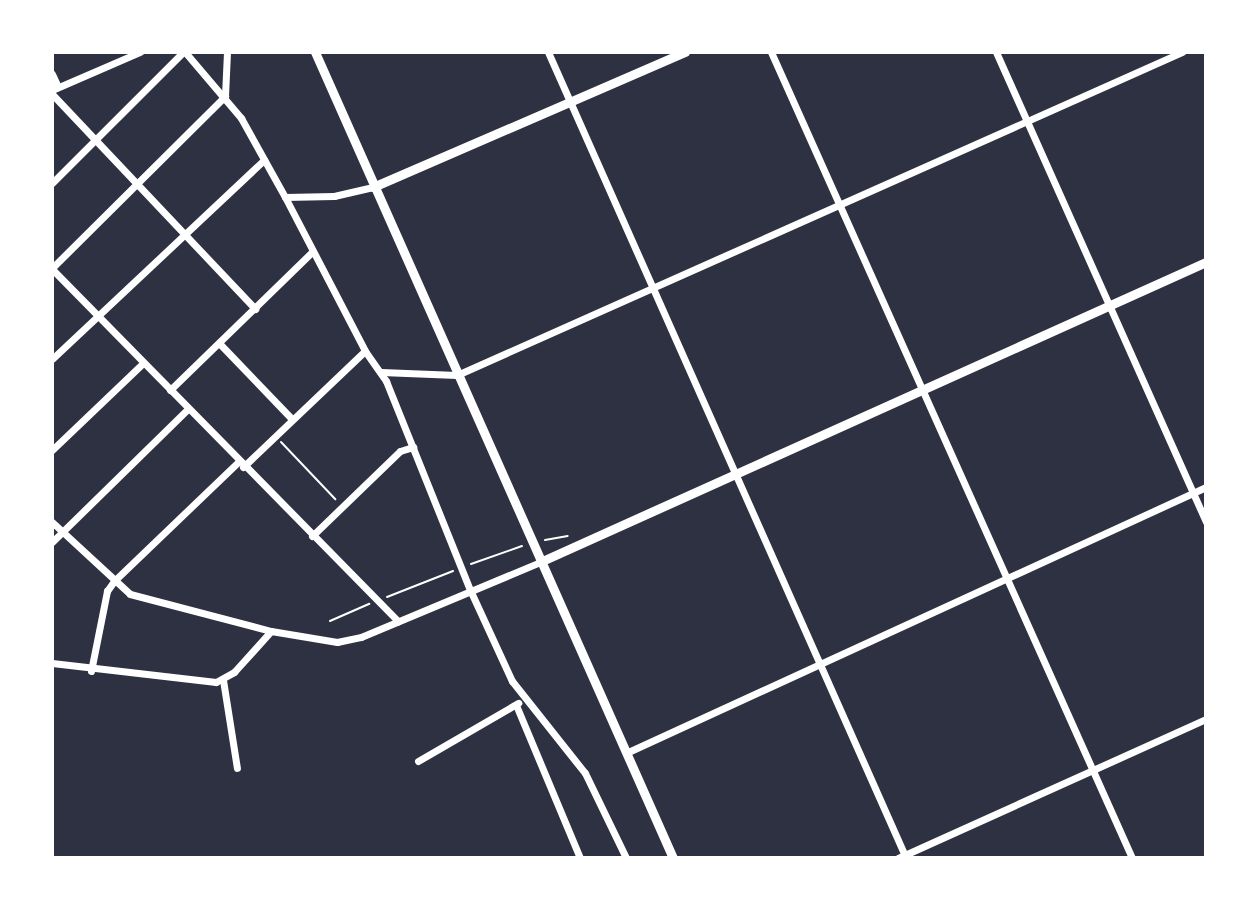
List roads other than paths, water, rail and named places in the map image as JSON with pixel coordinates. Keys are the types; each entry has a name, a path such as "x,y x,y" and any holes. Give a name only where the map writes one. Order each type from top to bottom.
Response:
{"street":[{"path":"54,90 140,52"},
{"path":"52,183 184,52 225,96 285,197 365,351 381,372 471,592 525,699 585,773 626,858"},
{"path":"227,52 225,96 139,185 52,268 241,464 398,621"},
{"path":"315,52 531,544 673,858"},
{"path":"548,52 819,661 903,857 1206,719"},
{"path":"285,197 334,195 373,187 685,52"},
{"path":"771,52 1132,858"},
{"path":"996,52 1206,522"},
{"path":"381,372 457,374 841,207 1182,52"},
{"path":"52,74 54,90 96,141 255,309"},
{"path":"52,359 264,160"},
{"path":"170,390 313,251"},
{"path":"52,522 130,594 271,631 337,642 398,621 540,562 1206,262"},
{"path":"219,343 292,419"},
{"path":"91,671 107,591 114,581 365,351"},
{"path":"52,450 143,363"},
{"path":"52,542 188,409"},
{"path":"312,536 400,451 412,447"},
{"path":"626,754 819,661 1206,487"},
{"path":"52,663 91,671 200,682 223,680 271,631"},
{"path":"223,680 237,768"},
{"path":"418,761 525,699"},
{"path":"516,705 580,858"}]}
